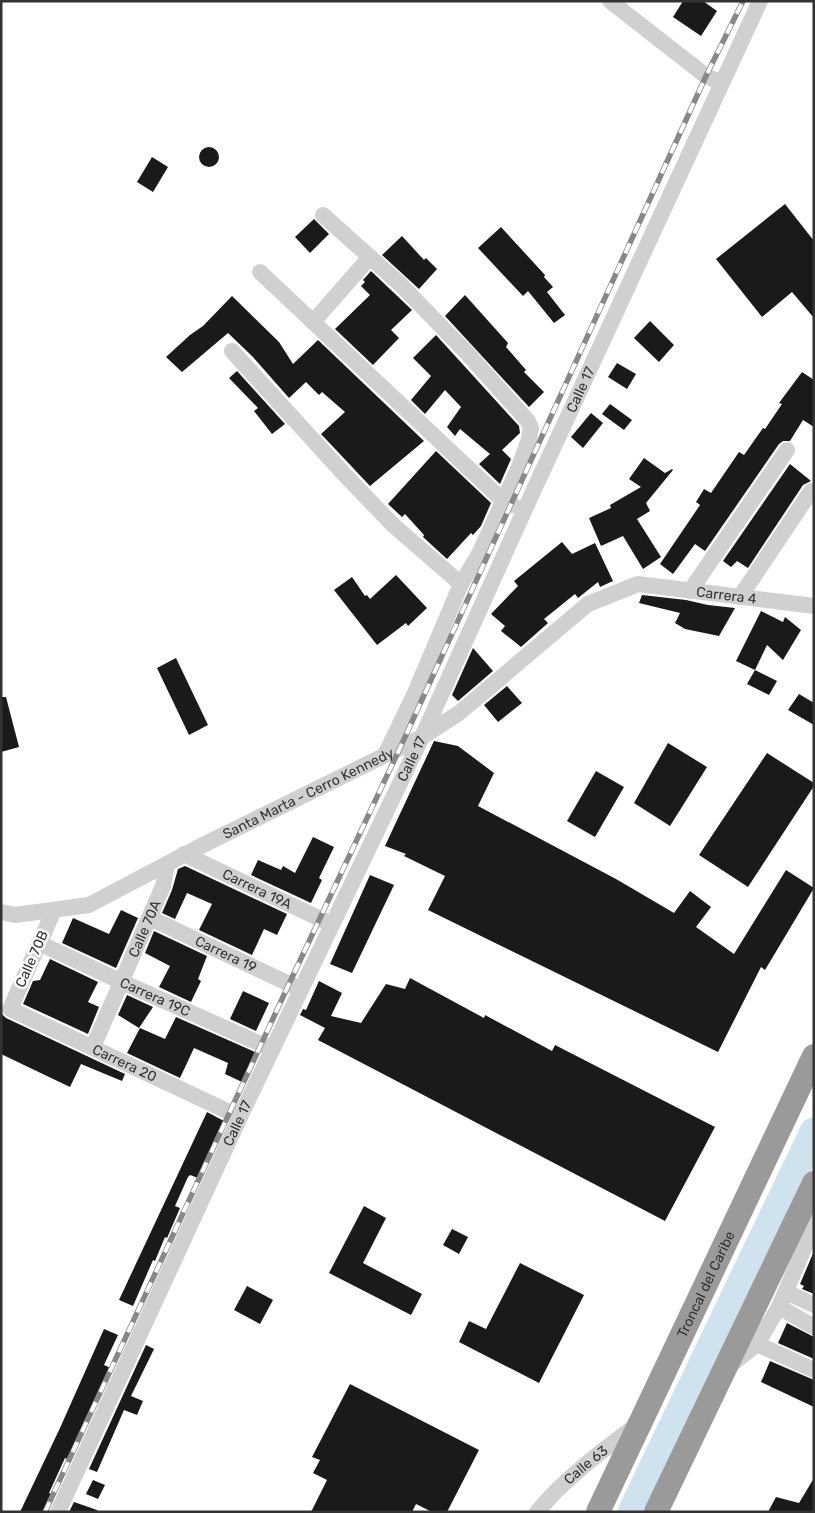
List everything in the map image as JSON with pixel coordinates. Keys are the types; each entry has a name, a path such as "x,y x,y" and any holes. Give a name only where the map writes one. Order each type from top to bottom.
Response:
{"highway":[{"name":"Troncal del Caribe","path":"598,1512 814,1056"},
{"path":"656,1512 724,1371 813,1200"}],"street":[{"path":"610,1 706,76 721,83"},
{"name":"Calle 17","path":"58,1512 300,989 422,737 525,509 760,1"},
{"path":"323,215 401,285 528,421 530,428 529,439 519,467 479,554 461,584 414,695 385,755"},
{"path":"313,322 370,258"},
{"path":"260,272 499,497 525,509"},
{"path":"232,350 332,462 387,518 461,584"},
{"path":"690,591 786,450"},
{"path":"740,597 811,491"},
{"name":"Carrera 4","path":"638,584 814,606"},
{"name":"Santa Marta - Cerro Kennedy","path":"1,912 15,915 89,905 184,854 422,737 459,713 588,604 638,584"},
{"name":"Carrera 19A","path":"184,854 331,924"},
{"name":"Calle 70A","path":"92,1047 163,886 166,864"},
{"name":"Calle 70B","path":"10,1009 54,910"},
{"name":"Carrera 19","path":"150,918 300,989"},
{"name":"Carrera 19C","path":"40,942 122,982 272,1049"},
{"name":"Carrera 20","path":"10,1009 240,1117"},
{"path":"724,1371 757,1344 779,1307 809,1237 813,1200"},
{"path":"786,1292 814,1305"},
{"path":"779,1307 814,1327"},
{"path":"757,1344 814,1370"},
{"name":"Calle 63","path":"537,1512 559,1487 640,1423"}],"building":[{"path":"683,1 703,1 717,11 701,36 673,17"},
{"path":"205,147 213,147 219,153 219,161 213,167 205,167 199,161 199,153"},
{"path":"152,157 168,167 153,192 137,182"},
{"path":"785,204 814,241 814,318 792,292 762,317 716,259"},
{"path":"314,219 329,234 310,253 295,237"},
{"path":"501,227 545,275 544,277 553,287 547,292 565,315 554,323 528,291 523,296 478,248"},
{"path":"402,236 424,260 426,258 437,269 419,289 382,255"},
{"path":"371,271 412,310 391,330 399,338 373,365 335,329 370,295 361,286 365,282 363,280"},
{"path":"465,295 508,343 506,347 526,370 524,372 544,392 529,407 445,316"},
{"path":"232,296 279,342 293,364 318,340 424,441 370,486 321,434 345,412 322,392 319,395 306,382 289,398 253,357 228,333 182,372 166,357 203,326"},
{"path":"650,321 674,345 659,362 634,338"},
{"path":"436,335 519,426 520,433 502,450 511,459 500,484 479,464 490,454 460,429 455,436 447,427 461,407 445,390 425,414 411,400 431,376 413,358"},
{"path":"617,363 636,374 627,389 608,377"},
{"path":"237,371 285,424 272,434 254,411 258,408 229,378"},
{"path":"802,372 814,380 814,427 803,420 790,441 783,441 779,444 705,551 695,544 673,574 660,564 700,505 696,502 704,489 711,493 739,452 744,455 763,428 765,429 782,404 779,403"},
{"path":"610,404 632,420 624,430 602,414"},
{"path":"591,413 603,423 583,448 571,437"},
{"path":"436,451 491,503 481,526 473,535 471,533 447,559 423,537 424,535 405,514 402,517 388,504"},
{"path":"644,458 665,473 673,470 646,503 650,511 637,519 661,557 643,569 623,536 601,546 589,518 611,508 610,505 641,487 629,479"},
{"path":"790,464 811,481 803,485 748,568 737,561 731,567 723,561"},
{"path":"562,542 572,554 595,543 613,581 600,587 598,582 578,598 575,594 544,619 548,623 521,647 501,631 505,626 491,614 518,586 514,581"},
{"path":"396,575 427,608 408,626 406,623 377,645 334,590 352,577 365,596 367,595 370,599"},
{"path":"642,595 735,608 719,636 685,629 675,623 680,613 639,603"},
{"path":"761,611 783,622 785,617 801,630 783,660 767,645 755,670 736,661"},
{"path":"473,648 493,671 458,701 452,695"},
{"path":"176,658 208,725 189,735 157,668"},
{"path":"755,670 777,681 769,695 747,684"},
{"path":"507,686 522,703 498,722 484,705"},
{"path":"799,694 814,703 814,725 788,710"},
{"path":"1,697 6,697 19,747 1,752"},
{"path":"434,741 458,746 494,773 478,806 616,879 674,913 690,891 711,907 696,927 734,954 786,870 814,888 765,970 761,967 718,1052 428,910 445,876 404,856 406,854 385,846"},
{"path":"668,743 707,767 670,826 634,803"},
{"path":"767,753 814,783 814,786 748,887 699,855"},
{"path":"596,771 624,787 595,837 567,821"},
{"path":"313,837 334,847 319,878 322,880 311,903 251,875 258,860 281,870 283,866 295,873"},
{"path":"185,866 287,914 277,935 264,929 252,955 199,930 212,904 187,893 175,919 162,913 172,890 178,869"},
{"path":"370,875 394,885 352,973 330,964"},
{"path":"121,910 138,918 116,968 62,943 73,918 109,934"},
{"path":"154,931 207,956 198,979 201,981 191,1002 159,987 170,966 145,953"},
{"path":"50,959 98,982 88,1002 99,1007 88,1034 23,1004 33,981 40,980"},
{"path":"410,978 484,1018 485,1015 552,1051 555,1045 715,1127 665,1221 318,1040 325,1028 300,1015 303,1009 306,1010 319,981 342,993 331,1016 361,1023 386,984 405,989"},
{"path":"243,991 269,1003 256,1031 230,1019"},
{"path":"127,995 153,1007 139,1028 118,1015"},
{"path":"1,1013 6,1018 125,1074 122,1081 81,1064 70,1087 1,1054"},
{"path":"176,1017 255,1052 242,1082 225,1074 228,1063 194,1048 180,1078 127,1053 140,1028 165,1039"},
{"path":"207,1112 224,1121 198,1178 190,1175 188,1177 175,1206 180,1208 167,1238 165,1237 155,1261 153,1260 133,1306 119,1300"},
{"path":"364,1206 386,1218 363,1263 422,1294 411,1315 329,1273"},
{"path":"452,1229 468,1237 459,1254 443,1245"},
{"path":"814,1251 814,1294 802,1289 804,1286 800,1284"},
{"path":"520,1263 584,1295 539,1383 459,1342 469,1321 486,1329"},
{"path":"247,1286 273,1300 260,1324 234,1310"},
{"path":"787,1323 814,1337 814,1359 778,1343"},
{"path":"104,1329 118,1335 104,1365 113,1369 71,1461 65,1458 49,1493 55,1495 48,1512 20,1512 60,1428"},
{"path":"146,1345 154,1349 131,1396 143,1401 137,1415 124,1410 97,1472 89,1469"},
{"path":"770,1361 814,1380 814,1407 761,1382"},
{"path":"350,1384 479,1450 447,1512 432,1512 416,1504 412,1512 311,1512 327,1480 313,1473 320,1460 312,1457"},
{"path":"814,1478 814,1512 768,1512 776,1497 799,1503"},
{"path":"93,1480 105,1485 98,1499 86,1494"},
{"path":"74,1502 97,1510 97,1512 69,1512"}],"waterway":[{"path":"632,1512 814,1132"}],"railway":[{"path":"45,1512 400,748 706,76 743,1"}]}
